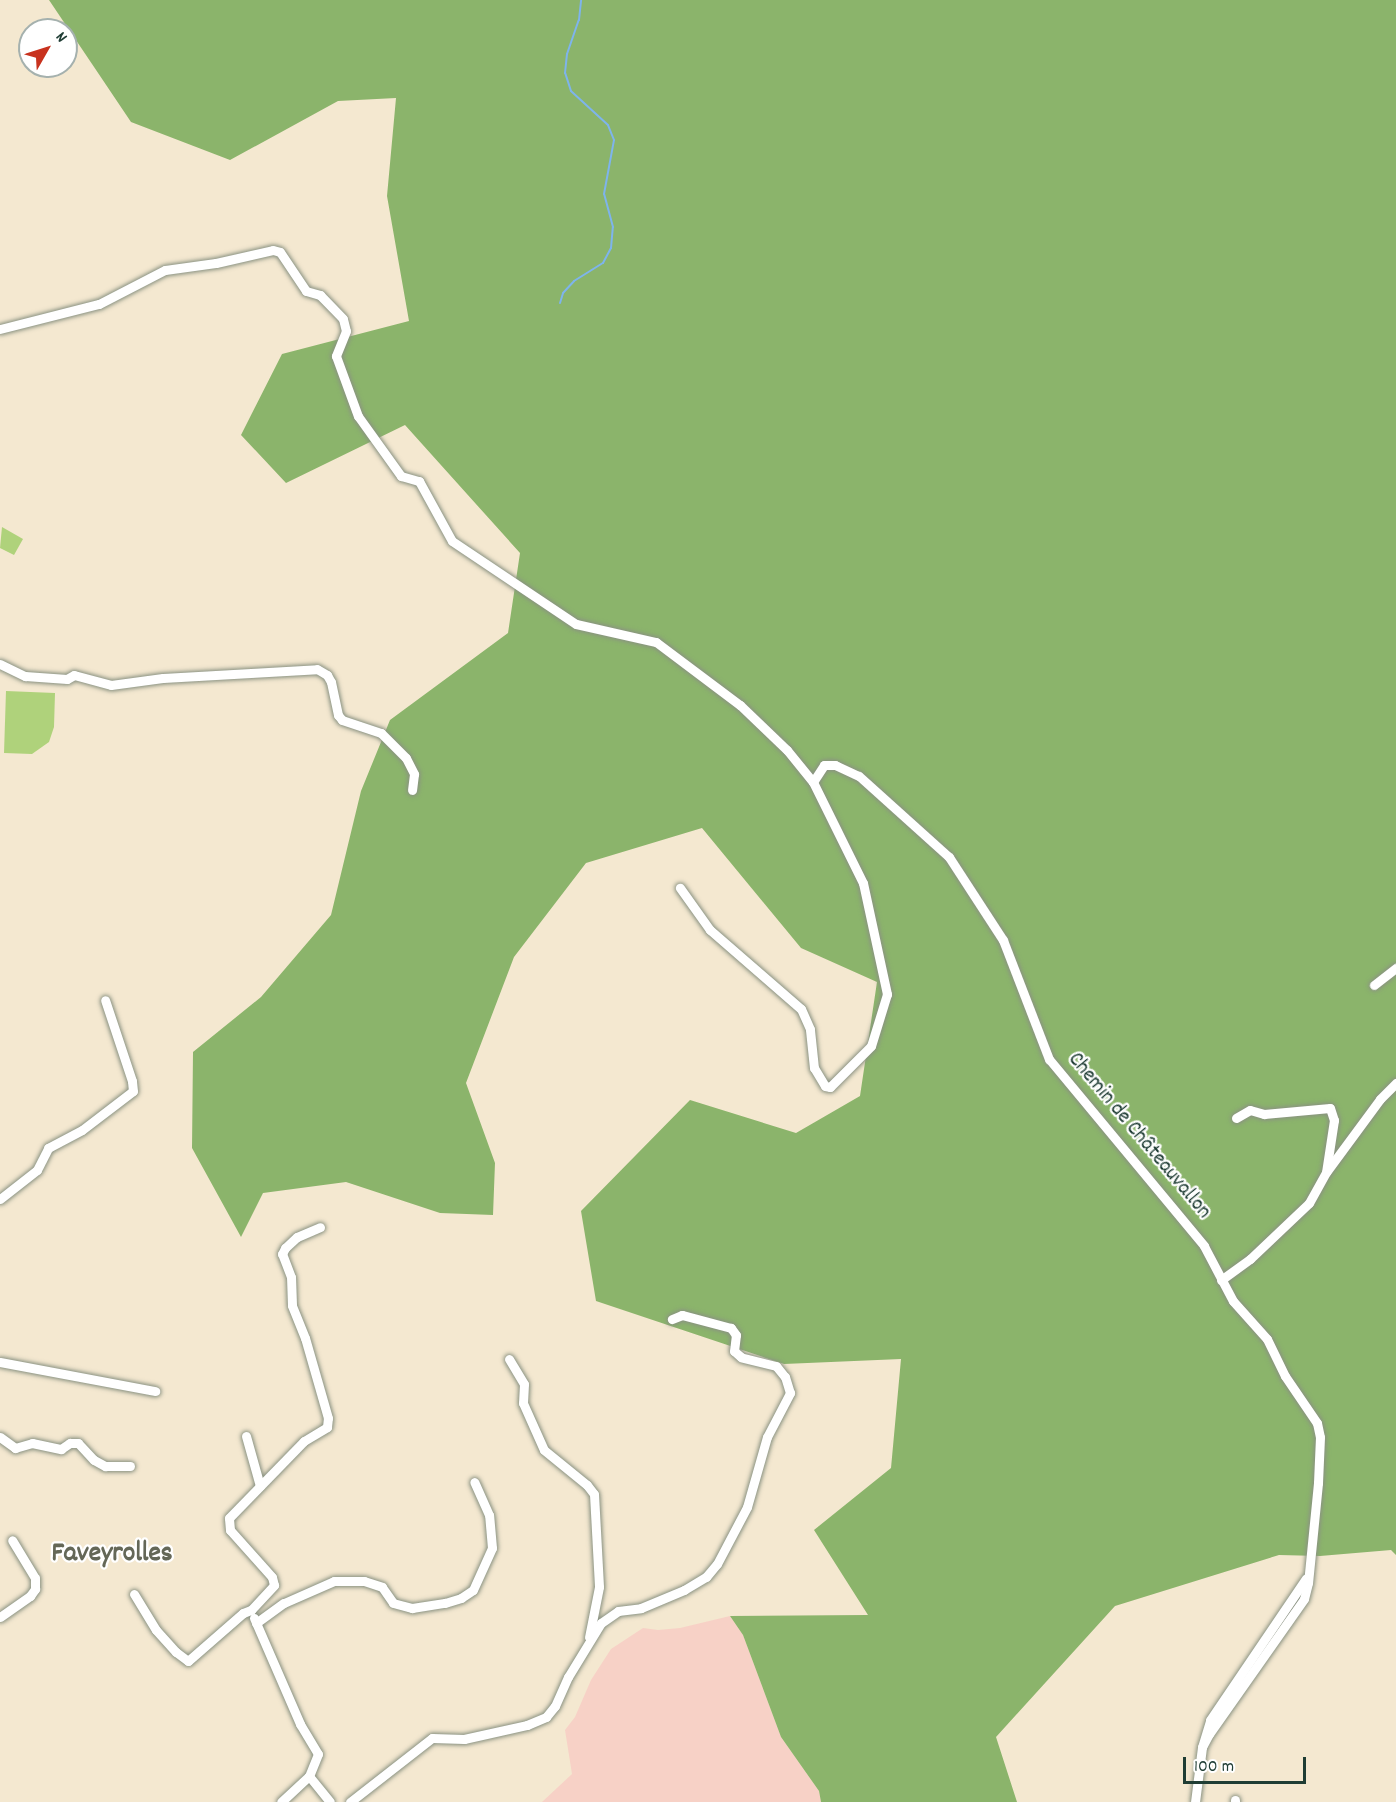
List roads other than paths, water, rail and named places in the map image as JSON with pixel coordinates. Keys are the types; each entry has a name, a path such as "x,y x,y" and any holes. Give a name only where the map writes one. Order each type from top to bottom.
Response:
{"street":[{"path":"0,329 99,304 165,270 216,263 273,250 280,252 306,291 320,295 343,319 346,331 336,356 358,416 401,476 419,481 452,541 576,624 656,642 740,705 787,750 813,782 863,883 887,994 871,1046 830,1087 825,1086 814,1068 810,1029 801,1009 710,930 680,888"},
{"path":"0,664 25,676 67,679 74,675 111,685 214,675 317,669 327,675 331,682 338,715 342,720 381,734 406,758 414,774 412,790"},
{"name":"Chemin de Châteauvallon","path":"813,782 824,765 835,765 859,776 949,857 1003,940 1049,1059 1204,1246 1233,1301 1267,1339 1285,1376 1317,1423 1320,1437 1318,1483 1310,1571 1215,1711 1202,1748 1195,1802"},
{"path":"1374,985 1396,968"},
{"path":"0,1199 36,1170 48,1148 82,1130 133,1091 129,1071 105,1000"},
{"path":"1221,1280 1250,1259 1309,1203 1326,1172 1380,1099 1396,1083"},
{"path":"1236,1118 1250,1110 1264,1114 1330,1108 1334,1120 1326,1172"},
{"path":"134,1594 156,1630 184,1660 188,1661 243,1613 251,1610 274,1585 272,1577 230,1530 229,1518 304,1441 327,1427 328,1418 305,1338 292,1305 291,1277 282,1254 297,1237 320,1227"},
{"path":"350,1802 432,1738 464,1739 527,1725 546,1717 555,1706 568,1677 601,1623 618,1611 641,1608 706,1577 717,1564 747,1507 767,1437 790,1393 785,1377 776,1366 741,1356 734,1351 736,1335 730,1328 682,1315 672,1319"},
{"path":"509,1359 524,1384 523,1402 544,1450 587,1485 594,1494 598,1587 587,1645"},
{"path":"0,1362 155,1391"},
{"path":"246,1436 260,1486"},
{"path":"0,1437 15,1448 32,1443 61,1449 70,1443 78,1443 94,1460 105,1466 130,1466"},
{"path":"256,1623 284,1603 334,1581 364,1581 382,1587 393,1603 412,1608 445,1603 467,1594 473,1590 479,1579 489,1557 492,1541 489,1515 474,1482"},
{"path":"0,1617 30,1596 36,1589 35,1578 12,1540"},
{"path":"251,1610 300,1724 318,1754 309,1776 281,1802"},
{"path":"309,1776 330,1802"}],"waterway":[{"path":"560,303 563,293 574,281 603,263 611,248 613,227 604,194 614,140 608,125 571,91 565,73 567,54 579,20 581,0"}],"district":[{"name":"Faveyrolles","path":"112,1555"}]}
